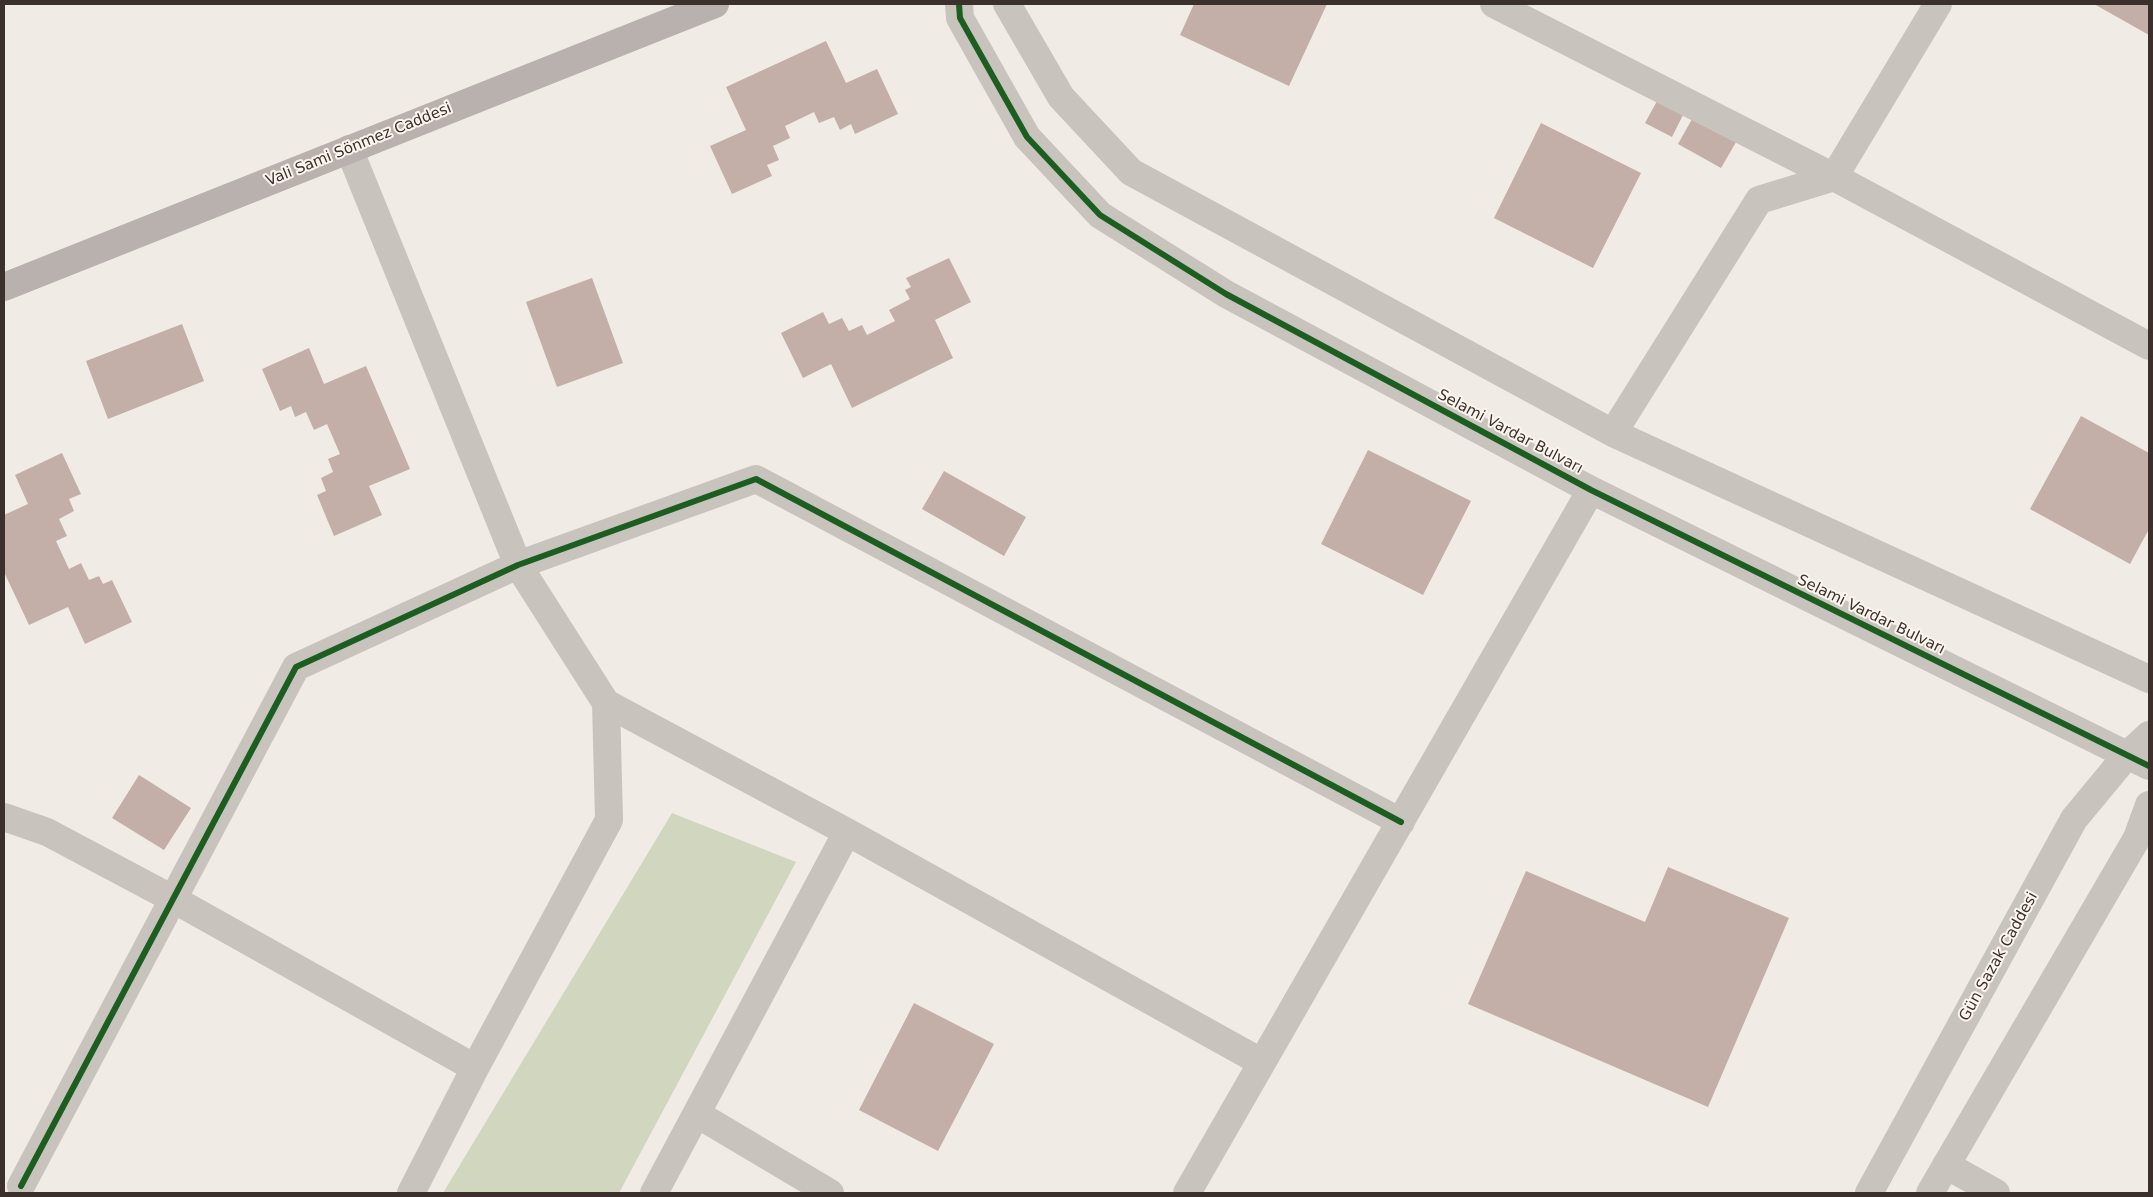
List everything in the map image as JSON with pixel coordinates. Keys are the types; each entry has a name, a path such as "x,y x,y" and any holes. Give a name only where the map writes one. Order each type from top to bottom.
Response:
{"main road":[{"name":"Vali Sami Sönmez Caddesi","path":"4,286 715,4"}],"street":[{"name":"Selami Vardar Bulvarı","path":"959,4 960,18 1027,137 1100,215 1226,294 1591,490 2138,761"},
{"path":"1007,4 1061,97 1131,172 1613,433 2149,679"},
{"path":"1494,4 1834,177 2149,346"},
{"path":"1613,433 1759,200 1834,177 1938,4"},
{"path":"349,149 518,565 606,703 848,832 1261,1062"},
{"path":"21,1189 296,667 518,565 756,478 1402,822"},
{"path":"1187,1193 1261,1062 1402,822 1591,490"},
{"path":"411,1193 475,1068 609,820 606,703"},
{"name":"Gün Sazak Caddesi","path":"1868,1193 2074,819 2138,761 2149,735"},
{"path":"1930,1193 2137,838 2149,805"},
{"path":"4,817 47,832 475,1068"},
{"path":"654,1193 848,832"},
{"path":"697,1114 830,1193"},
{"path":"1946,1165 1996,1193"}],"green space":[{"path":"672,813 796,862 619,1193 443,1193"}],"building":[{"path":"1194,4 1327,4 1289,86 1180,35"},
{"path":"2094,4 2149,4 2149,35"},
{"path":"826,41 846,83 877,69 898,114 855,134 851,124 840,130 834,117 819,123 814,112 785,126 790,138 773,146 779,160 767,165 772,176 732,194 710,146 746,130 726,87"},
{"path":"1662,92 1688,105 1672,137 1645,123"},
{"path":"1696,112 1739,137 1721,168 1678,144"},
{"path":"1541,123 1641,173 1593,268 1494,218"},
{"path":"949,258 971,302 935,320 953,358 852,408 831,364 803,378 781,333 823,312 829,324 842,318 849,331 862,325 867,335 895,321 889,310 910,299 905,290 911,287 906,278"},
{"path":"592,278 623,363 557,387 526,302"},
{"path":"182,324 204,381 108,419 86,361"},
{"path":"309,348 324,384 366,366 410,469 369,486 382,515 334,536 317,495 326,491 321,478 333,472 328,459 340,454 327,424 314,430 306,412 295,417 291,406 280,411 262,369"},
{"path":"2081,416 2149,453 2149,529 2130,564 2030,509"},
{"path":"1368,450 1471,501 1423,595 1321,544"},
{"path":"62,453 81,494 69,499 74,511 59,519 67,536 56,541 69,569 81,563 89,580 99,576 103,584 112,580 132,622 85,644 68,607 29,625 4,572 4,515 28,504 15,475"},
{"path":"944,471 1026,517 1004,556 922,509"},
{"path":"139,775 191,808 164,850 112,818"},
{"path":"1668,867 1789,918 1708,1107 1468,1004 1526,871 1645,922"},
{"path":"914,1003 994,1044 938,1151 859,1110"}],"cycle path":[{"path":"959,4 960,18 1027,137 1100,215 1226,294 1591,490 2149,766"},
{"path":"21,1186 296,667 518,565 756,479 1401,822"}]}
